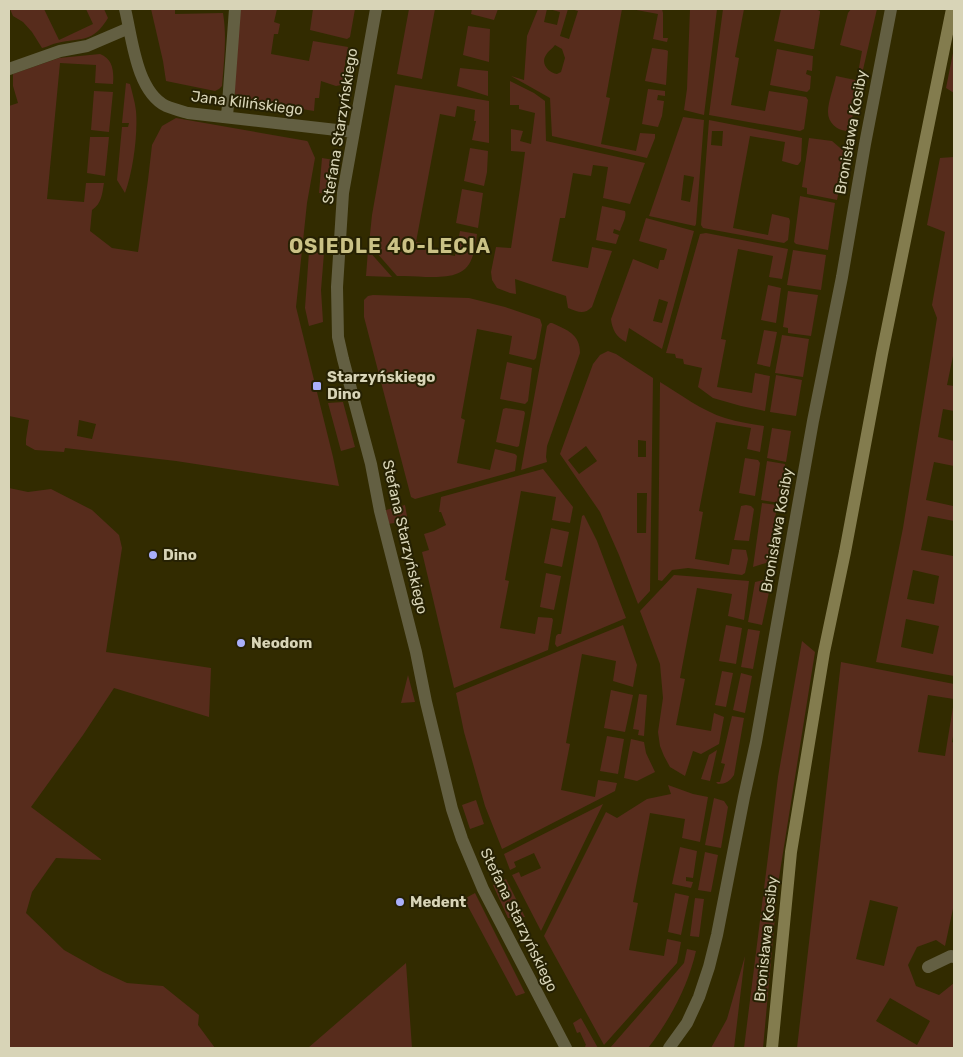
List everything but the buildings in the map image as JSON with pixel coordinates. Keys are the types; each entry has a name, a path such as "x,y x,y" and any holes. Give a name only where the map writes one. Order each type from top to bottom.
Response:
{"street":[{"name":"Jana Kilińskiego","path":"125,9 139,70 146,85 156,99 165,105 188,113 354,132"},
{"path":"226,117 235,9"},
{"name":"Stefana Starzyńskiego","path":"376,9 344,193 338,254 338,337 371,464 380,511 416,652 442,772 462,839 483,890 566,1048"},
{"name":"Bronisława Kosiby","path":"669,1048 687,1023 710,968 756,742 813,421 842,278 891,9"},
{"name":"Bronisława Kosiby","path":"772,1048 792,852 824,652 952,9"},
{"path":"9,69 60,51 88,46 130,28"},
{"path":"928,968 954,956"}],"shaded area":[{"path":"10,9 44,9 59,40 93,24 86,9 104,9 108,18 97,32 91,36 55,43 42,48 32,32 23,22 13,16"},
{"path":"151,9 175,9 175,14 223,13 225,49 222,86 219,89 215,91 166,81"},
{"path":"239,9 277,9 274,22 280,24 278,34 274,34 271,54 309,61 313,41 348,47 341,85 336,86 321,81 319,98 315,98 314,111 241,99 236,96 234,91"},
{"path":"313,9 355,9 350,37 347,39 310,30"},
{"path":"409,9 435,9 422,79 397,74"},
{"path":"472,9 498,9 494,20 471,14"},
{"path":"538,9 547,9 544,22 557,25 560,12 549,9 568,9 560,36 569,39 578,11 571,9 622,9 606,97 610,98 601,144 636,151 640,133 655,134 647,158 552,136 550,98 511,76 524,80 527,36","holes":["555,45 562,49 565,58 561,72 557,74 546,68 544,58"]},
{"path":"631,9 662,9 663,38 668,38 667,42 653,39 658,14"},
{"path":"690,9 717,9 704,115 684,110 687,89"},
{"path":"723,9 744,9 735,57 739,58 731,105 765,111 769,91 806,97 808,100 804,129 800,131 709,115"},
{"path":"781,9 815,9 820,11 814,49 774,41"},
{"path":"851,9 877,9 862,74 858,73 862,51 840,45 848,13"},
{"path":"468,26 490,29 489,62 463,55"},
{"path":"652,48 668,51 666,85 645,81"},
{"path":"954,48 954,93 946,88"},
{"path":"777,49 813,56 812,71 807,70 806,74 811,76 810,89 807,92 770,85"},
{"path":"100,54 108,59 112,66 113,84 95,83 96,65 60,63 47,199 84,202 86,183 104,183 100,201 92,210 90,231 112,248 138,252 152,145 162,126 176,118 308,142 315,158 307,203 296,307 339,486 176,461 65,448 64,452 35,450 26,445 29,420 9,416 9,106 18,103 13,86 13,74 59,58","holes":["79,420 96,424 92,439 77,436"]},
{"path":"460,68 488,71 488,96 457,86"},
{"path":"836,76 860,81 850,128 846,131 834,125 828,116"},
{"path":"510,81 545,101 546,141 645,163 630,204 603,198 608,167 593,165 591,176 573,173 565,218 560,218 552,261 588,268 592,247 612,251 592,307 584,312 568,308 566,296 515,279 516,294 510,293 497,288 492,280 491,272 496,247 511,248 525,152 511,151 511,129 523,131 520,141 531,144 535,113 519,109 519,105 510,105"},
{"path":"126,83 130,84 135,104 136,141 133,163 125,193 117,180 122,127 128,127 129,123 122,123"},
{"path":"395,85 489,101 489,143 472,140 476,121 474,121 475,110 457,106 455,117 440,114 416,242 434,245 433,252 455,256 460,231 477,234 474,252 469,265 453,275 432,277 397,276 369,244 372,215"},
{"path":"648,89 665,91 665,96 658,95 657,100 664,101 658,127 642,124"},
{"path":"94,91 113,92 109,132 91,130"},
{"path":"683,117 704,120 695,226 649,216","holes":["684,175 694,177 690,202 681,200"]},
{"path":"709,120 802,138 801,161 796,165 782,161 785,142 750,136 733,228 768,235 772,214 789,218 788,240 784,243 703,228 701,225","holes":["712,131 723,131 722,146 711,145"]},
{"path":"90,137 109,137 105,176 87,173"},
{"path":"809,138 832,141 846,153 837,200 807,194 807,188 802,187"},
{"path":"470,148 488,151 484,186 464,181"},
{"path":"954,157 954,355 947,385 954,386 954,411 943,409 938,437 954,441 954,466 934,462 926,500 953,506 954,501 954,521 928,516 921,550 953,556 954,550 954,676 876,662 903,528 937,318 932,305 945,232 927,225 940,158","holes":["913,570 939,576 934,604 907,599","906,619 939,626 933,654 901,647"]},
{"path":"322,158 334,160 330,194 319,193"},
{"path":"462,189 483,193 478,228 456,223"},
{"path":"800,196 835,203 828,250 794,242"},
{"path":"602,206 625,211 625,218 620,231 614,229 613,233 619,235 616,244 596,240"},
{"path":"646,218 694,231 662,349 629,328 626,342 617,335 611,319 633,259 658,269 660,260 664,260 667,249 639,241","holes":["659,299 668,302 662,323 653,321"]},
{"path":"706,233 788,249 782,279 769,277 773,256 738,249 721,339 726,340 717,387 752,393 755,373 770,376 765,411 713,398 698,387 702,368 684,364 683,359 676,358 675,354 666,353 700,234"},
{"path":"368,250 392,277 366,276"},
{"path":"793,250 826,255 821,290 787,285"},
{"path":"309,252 324,253 321,290 323,322 309,326 305,308"},
{"path":"768,285 781,288 776,323 761,320"},
{"path":"788,291 818,295 811,336 788,333 788,328 783,327"},
{"path":"368,296 469,298 505,307 540,319 542,325 536,358 534,360 509,354 512,336 477,329 461,418 465,420 457,463 490,470 495,449 517,456 515,471 415,499 411,497 364,317 364,300"},
{"path":"550,323 563,328 575,337 578,341 580,353 547,446 547,462 521,470 547,326"},
{"path":"764,330 777,332 770,367 757,364"},
{"path":"782,335 809,339 803,377 775,373"},
{"path":"608,351 616,354 653,378 650,591 638,604 600,512 560,454 593,364 600,355","holes":["638,440 646,441 646,457 638,457","586,446 597,461 579,474 568,460","637,493 647,493 646,533 637,533"]},
{"path":"507,362 532,368 528,401 525,404 500,399"},
{"path":"776,375 802,380 796,416 770,412"},
{"path":"660,382 716,415 735,421 764,426 760,452 747,449 751,428 716,422 699,511 703,512 695,559 729,565 732,549 746,550 748,559 745,573 742,575 688,568 672,570 662,581 658,580"},
{"path":"343,402 355,447 341,451 328,403"},
{"path":"503,409 524,411 525,413 519,446 517,447 496,442"},
{"path":"772,428 791,431 786,462 767,458"},
{"path":"745,458 758,460 760,463 755,496 739,493"},
{"path":"767,461 785,464 780,503 761,500"},
{"path":"543,469 573,507 570,523 552,520 556,497 521,491 505,580 509,581 500,628 535,634 538,617 552,618 548,650 454,688 422,552 429,550 424,534 446,525 441,512 439,512 441,497"},
{"path":"9,488 28,492 51,489 92,510 119,535 122,548 106,652 211,668 209,717 114,688 31,807 102,860 56,858 32,892 26,913 64,950 103,972 127,983 163,986 199,1015 198,1025 215,1048 9,1048"},
{"path":"762,503 777,505 769,562 753,567"},
{"path":"405,505 408,522 388,524 386,510"},
{"path":"746,505 754,509 749,541 734,540 741,506"},
{"path":"584,515 597,541 626,618 557,647 555,644 556,636 561,634 582,516"},
{"path":"551,528 569,532 562,567 544,563"},
{"path":"546,573 561,576 554,610 540,607"},
{"path":"674,575 749,581 744,620 728,616 732,594 697,588 680,678 685,679 676,725 711,731 714,713 724,717 719,744 701,754 693,751 685,776 670,767 660,746 658,732 663,698 660,664 640,611"},
{"path":"772,578 762,625 748,622 755,582"},
{"path":"623,625 637,665 633,687 613,681 616,661 582,654 566,743 570,744 561,790 595,797 598,780 617,783 615,791 502,849 485,806 464,732 456,693"},
{"path":"726,625 742,628 736,664 719,661"},
{"path":"748,629 760,631 753,669 741,667"},
{"path":"802,641 815,652 778,884 763,1048 744,1048 778,777"},
{"path":"841,662 954,684 954,699 928,695 918,752 945,756 954,701 952,742 954,743 954,904 945,946 936,940 917,947 908,965 916,986 939,995 954,983 954,1048 797,1048","holes":["870,900 898,907 884,966 856,959","890,998 930,1021 917,1045 876,1021"]},
{"path":"722,671 733,673 726,707 715,705"},
{"path":"741,673 752,676 745,713 733,710"},
{"path":"408,675 415,702 401,703"},
{"path":"611,690 633,695 625,732 604,728"},
{"path":"639,694 647,695 644,736 638,735 639,730 633,729"},
{"path":"732,716 744,718 734,775 727,782 718,784 716,782 720,782 725,764 721,763"},
{"path":"607,736 624,739 618,774 600,771"},
{"path":"631,739 644,742 646,753 655,772 637,781 624,778"},
{"path":"717,750 710,781 701,779 709,755"},
{"path":"668,785 708,797 700,842 682,838 685,819 650,813 633,902 638,903 629,950 664,956 667,939 681,942 677,963 604,1045 544,936 606,812 617,818 647,799 671,794"},
{"path":"714,798 724,801 728,807 721,848 705,845"},
{"path":"476,800 484,824 470,829 462,805"},
{"path":"603,804 541,931 512,875 519,872 521,877 541,868 534,853 514,862 516,867 510,870 504,854"},
{"path":"680,847 697,851 693,878 686,877 686,881 693,882 691,888 672,884"},
{"path":"705,852 718,855 711,892 698,890"},
{"path":"506,879 525,917 508,918 493,885"},
{"path":"475,893 525,993 516,996 464,899"},
{"path":"675,893 689,896 681,935 668,932"},
{"path":"695,898 704,899 699,937 690,936"},
{"path":"687,949 696,951 683,990 664,1026 648,1048 610,1048 684,963"},
{"path":"745,956 734,1048 711,1048 727,1019"},
{"path":"406,963 412,1048 308,1048"},
{"path":"581,1018 598,1048 586,1048 580,1032 577,1033 573,1023"}],"place":[{"name":"Starzyńskiego Dino","path":"317,386"},
{"name":"Dino","path":"153,555"},
{"name":"Neodom","path":"241,643"},
{"name":"Medent","path":"400,902"}],"district":[{"name":"OSIEDLE 40-LECIA","path":"390,246"}]}
